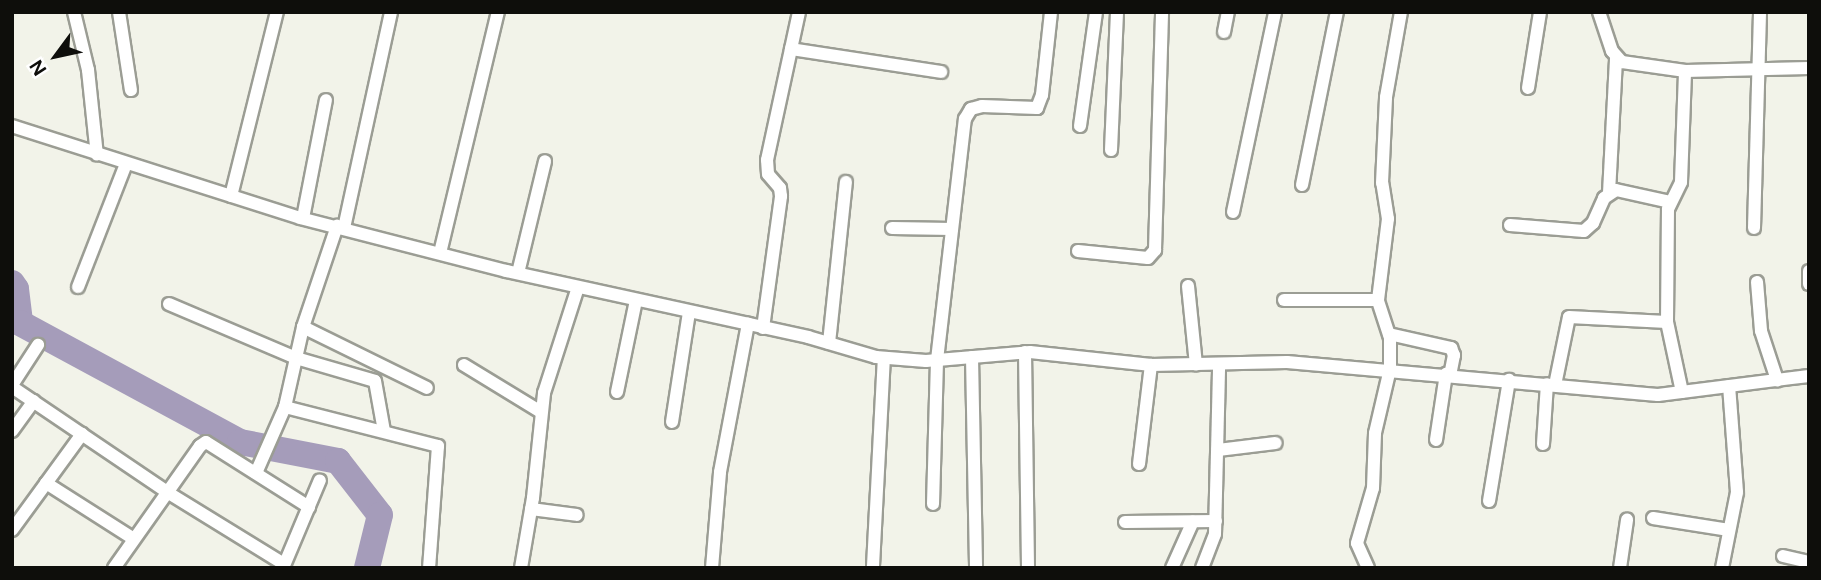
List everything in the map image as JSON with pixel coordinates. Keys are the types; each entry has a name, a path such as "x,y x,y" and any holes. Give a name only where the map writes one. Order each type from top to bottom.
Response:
{"street":[{"path":"74,12 88,70 97,155"},
{"path":"120,12 131,90"},
{"path":"231,196 277,12"},
{"path":"256,473 285,407 303,327 340,227 391,12"},
{"path":"440,253 498,12"},
{"path":"763,328 781,196 780,188 768,174 767,160 799,12"},
{"path":"933,504 937,360 967,113 982,106 1037,108 1042,94 1051,12"},
{"path":"1080,126 1096,12"},
{"path":"1111,150 1117,12"},
{"path":"1078,251 1148,258 1155,250 1162,12"},
{"path":"1224,32 1228,12"},
{"path":"1233,212 1275,12"},
{"path":"1301,185 1337,12"},
{"path":"1368,568 1357,543 1373,488 1376,433 1390,369 1389,334 1378,300 1388,219 1382,183 1386,97 1401,12"},
{"path":"1528,88 1540,12"},
{"path":"1599,12 1616,58 1609,193"},
{"path":"1754,228 1759,12"},
{"path":"791,49 941,72"},
{"path":"1616,58 1622,62 1685,71 1809,68"},
{"path":"1682,392 1667,322 1670,202 1681,182 1685,71"},
{"path":"303,219 326,100"},
{"path":"12,126 303,219 518,273 748,324 884,358 937,360 1025,352 1151,365 1287,362 1390,369 1658,395 1809,376"},
{"path":"518,273 545,161"},
{"path":"78,286 127,164"},
{"path":"829,343 846,182"},
{"path":"1510,225 1584,231 1593,223 1609,193 1623,191 1670,202"},
{"path":"892,228 952,229"},
{"path":"1809,271 1809,284"},
{"path":"1757,282 1761,331 1777,380"},
{"path":"1188,286 1196,365"},
{"path":"521,568 531,509 544,393 578,287"},
{"path":"617,392 636,300"},
{"path":"1284,300 1378,300"},
{"path":"169,304 296,358 375,381 384,431"},
{"path":"672,422 689,312"},
{"path":"1543,444 1551,384 1569,317 1667,322"},
{"path":"712,568 720,472 748,324"},
{"path":"303,327 427,388"},
{"path":"1389,334 1451,348 1454,355 1436,440"},
{"path":"38,345 12,386 167,492 284,566 320,480"},
{"path":"1025,352 1028,568"},
{"path":"972,357 976,568"},
{"path":"873,566 884,358"},
{"path":"464,365 541,412"},
{"path":"1139,464 1151,365"},
{"path":"1202,568 1213,542 1216,521 1219,365"},
{"path":"1489,501 1509,380"},
{"path":"1721,568 1737,492 1729,386"},
{"path":"12,431 34,401"},
{"path":"285,407 434,443 440,450 429,568"},
{"path":"12,530 82,434"},
{"path":"114,568 200,446 206,442 309,508"},
{"path":"1217,450 1276,443"},
{"path":"46,483 134,539"},
{"path":"531,509 577,515"},
{"path":"1653,518 1729,530"},
{"path":"1620,568 1627,520"},
{"path":"1172,568 1194,521"},
{"path":"1125,523 1216,521"},
{"path":"1783,556 1809,562"}],"waterway":[{"path":"12,283 16,289 20,323 240,442 338,461 380,515 367,568"}]}
